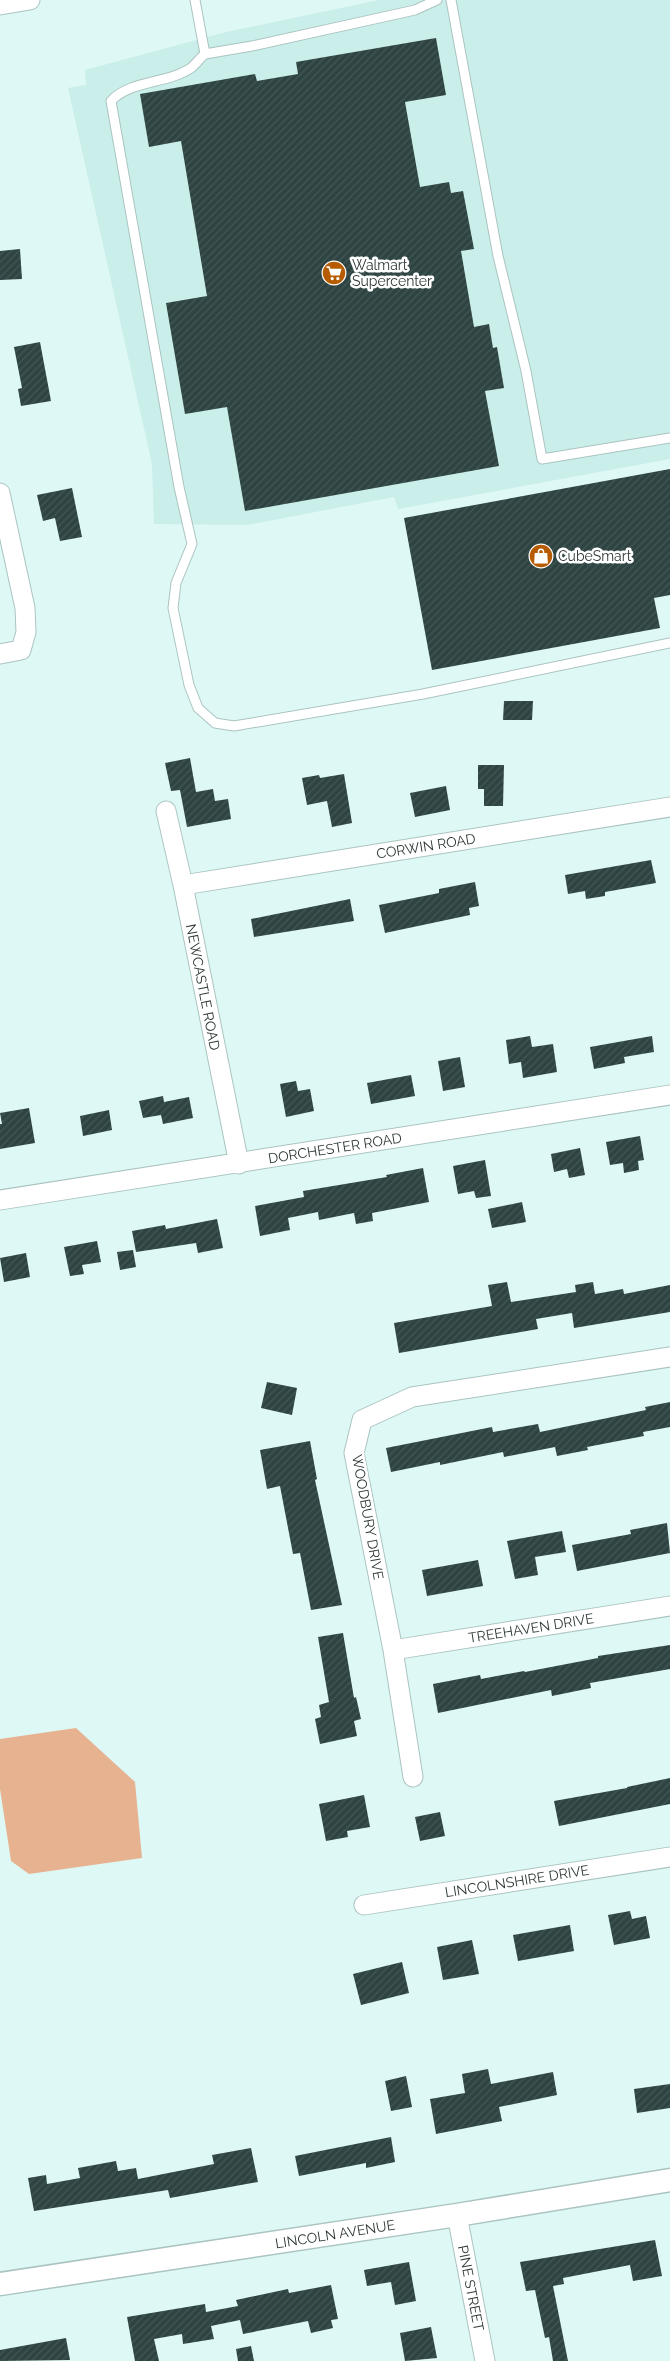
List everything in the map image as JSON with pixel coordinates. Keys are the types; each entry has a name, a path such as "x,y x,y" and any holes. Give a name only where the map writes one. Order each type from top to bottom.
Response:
{"street":[{"path":"0,4 30,0"},
{"path":"0,493 26,608 26,632 21,650 0,654"},
{"name":"CORWIN ROAD","path":"183,885 670,806"},
{"name":"NEWCASTLE ROAD","path":"166,811 183,885 238,1164"},
{"name":"DORCHESTER ROAD","path":"0,1200 670,1095"},
{"name":"WOODBURY DRIVE","path":"413,1777 393,1650 354,1453 362,1420 412,1397 670,1357"},
{"name":"TREEHAVEN DRIVE","path":"393,1650 670,1606"},
{"name":"LINCOLNSHIRE DRIVE","path":"364,1905 670,1857"},
{"name":"LINCOLN AVENUE","path":"0,2284 458,2215 670,2180"},
{"name":"PINE STREET","path":"458,2215 485,2361"}],"lane":[{"path":"195,0 205,54"},
{"path":"437,0 415,10 252,46 205,54 190,68 151,83 118,92 111,101 179,487 192,544 176,583 174,608 189,685 198,708 215,723 234,726 423,694 670,643"},
{"path":"450,0 498,256 526,371 542,459 670,438"}],"shaded area":[{"path":"379,0 670,0 670,459 398,509 394,497 247,525 154,524 152,464 68,88 86,85 85,70 226,32"},
{"path":"76,1728 135,1782 142,1858 29,1874 11,1861 0,1789 0,1739"}],"building":[{"name":"Walmart Supercenter","path":"436,38 446,95 405,102 420,187 449,182 451,193 463,191 474,249 461,251 474,327 489,324 493,348 497,347 504,388 485,391 499,466 245,511 227,407 185,414 166,303 207,296 181,141 149,147 140,94 255,74 257,81 298,74 296,62"},
{"path":"20,249 22,279 0,280 0,251"},
{"path":"40,342 51,401 21,406 18,389 22,388 14,347"},
{"name":"CubeSmart","path":"670,469 670,595 654,598 660,628 432,670 404,518"},
{"path":"72,488 82,537 60,541 55,518 43,521 37,495"},
{"path":"504,701 533,701 532,720 503,720"},
{"path":"190,758 196,792 213,789 215,801 228,799 231,819 187,827 180,790 171,791 165,763"},
{"path":"478,765 504,765 503,806 484,806 484,789 478,789"},
{"path":"344,774 352,823 332,827 327,801 307,805 302,778 319,775 320,778"},
{"path":"446,786 450,810 415,817 410,793"},
{"path":"651,860 656,883 605,892 605,896 586,899 585,891 568,894 565,875"},
{"path":"475,882 479,906 469,908 470,915 385,933 379,905 439,893 439,889"},
{"path":"350,899 354,921 254,937 251,919"},
{"path":"530,1036 532,1047 553,1044 557,1072 523,1078 521,1062 509,1064 506,1040"},
{"path":"652,1036 654,1052 624,1057 625,1063 594,1069 590,1047"},
{"path":"460,1057 465,1087 443,1091 438,1061"},
{"path":"411,1075 415,1096 371,1104 367,1083"},
{"path":"296,1081 298,1091 310,1089 314,1111 286,1117 280,1084"},
{"path":"163,1096 164,1102 189,1097 193,1118 163,1124 161,1115 143,1118 139,1101"},
{"path":"29,1108 35,1143 0,1149 0,1124 2,1124 0,1113"},
{"path":"109,1110 112,1130 83,1136 80,1116"},
{"path":"640,1136 644,1160 638,1161 639,1170 624,1173 623,1163 610,1165 606,1142"},
{"path":"580,1148 585,1175 569,1178 567,1169 554,1172 551,1154"},
{"path":"485,1160 491,1196 476,1198 474,1191 458,1194 453,1166"},
{"path":"423,1168 429,1202 372,1213 373,1221 356,1224 354,1213 319,1220 318,1212 288,1218 290,1230 260,1236 255,1206 304,1197 303,1191 387,1177 386,1175"},
{"path":"522,1202 526,1222 492,1228 488,1209"},
{"path":"217,1219 223,1248 198,1253 196,1243 136,1252 132,1231 165,1225 166,1229"},
{"path":"97,1241 101,1262 82,1265 84,1274 70,1276 64,1247"},
{"path":"133,1250 136,1267 120,1270 117,1252"},
{"path":"26,1253 30,1277 4,1282 0,1258"},
{"path":"507,1282 511,1302 576,1292 575,1285 593,1282 595,1294 623,1289 624,1294 670,1285 670,1312 574,1328 572,1313 536,1319 538,1329 399,1353 394,1323 492,1306 488,1285"},
{"path":"267,1382 297,1388 292,1415 261,1408"},
{"path":"670,1402 670,1427 643,1432 644,1436 587,1447 588,1450 557,1456 555,1447 504,1457 503,1452 440,1465 440,1462 391,1472 386,1448 492,1427 493,1432 538,1424 540,1432 646,1410 645,1407"},
{"path":"310,1441 317,1479 315,1480 342,1605 311,1610 300,1553 293,1554 280,1486 267,1489 260,1450"},
{"path":"667,1523 670,1553 577,1571 572,1545 631,1534 630,1530"},
{"path":"562,1531 566,1552 535,1557 538,1575 515,1579 507,1541"},
{"path":"478,1560 483,1586 427,1596 422,1570"},
{"path":"343,1633 354,1698 356,1697 361,1719 354,1721 357,1736 320,1744 315,1719 321,1717 319,1705 329,1702 318,1637"},
{"path":"670,1645 670,1669 590,1683 591,1688 552,1696 551,1690 438,1713 433,1684 480,1675 481,1679 525,1672 598,1658 598,1656"},
{"path":"670,1778 670,1804 559,1826 554,1801"},
{"path":"364,1795 370,1827 347,1831 348,1837 326,1841 319,1804"},
{"path":"440,1812 445,1836 420,1841 415,1817"},
{"path":"630,1911 632,1919 646,1916 650,1938 614,1945 608,1915"},
{"path":"570,1925 574,1951 518,1961 513,1935"},
{"path":"472,1940 479,1974 443,1980 437,1947"},
{"path":"402,1962 409,1993 361,2005 353,1974"},
{"path":"488,2069 491,2084 553,2072 557,2095 499,2107 502,2121 436,2134 430,2099 465,2093 462,2074"},
{"path":"406,2076 412,2107 391,2111 385,2081"},
{"path":"670,2084 670,2108 637,2113 634,2089"},
{"path":"391,2137 395,2162 366,2168 366,2163 299,2176 295,2156"},
{"path":"251,2148 258,2182 170,2198 168,2190 34,2211 28,2178 46,2175 47,2184 80,2178 78,2168 116,2161 118,2171 136,2168 138,2179 214,2164 212,2155"},
{"path":"655,2240 662,2276 633,2281 630,2265 563,2278 564,2284 553,2286 568,2361 553,2361 549,2337 545,2338 535,2290 526,2291 520,2262"},
{"path":"409,2262 416,2301 395,2305 391,2282 367,2286 364,2270"},
{"path":"331,2285 338,2319 331,2320 333,2328 311,2333 308,2321 243,2334 240,2320 211,2326 214,2339 183,2344 182,2334 154,2339 159,2361 135,2361 127,2317 205,2304 206,2312 238,2306 236,2300 288,2289 289,2293"},
{"path":"431,2327 437,2358 405,2361 400,2333"},
{"path":"66,2338 70,2360 0,2361 0,2350"},
{"path":"251,2346 254,2361 238,2361 236,2349"}],"place":[{"name":"Walmart Supercenter","path":"334,273"},
{"name":"CubeSmart","path":"541,556"}]}
